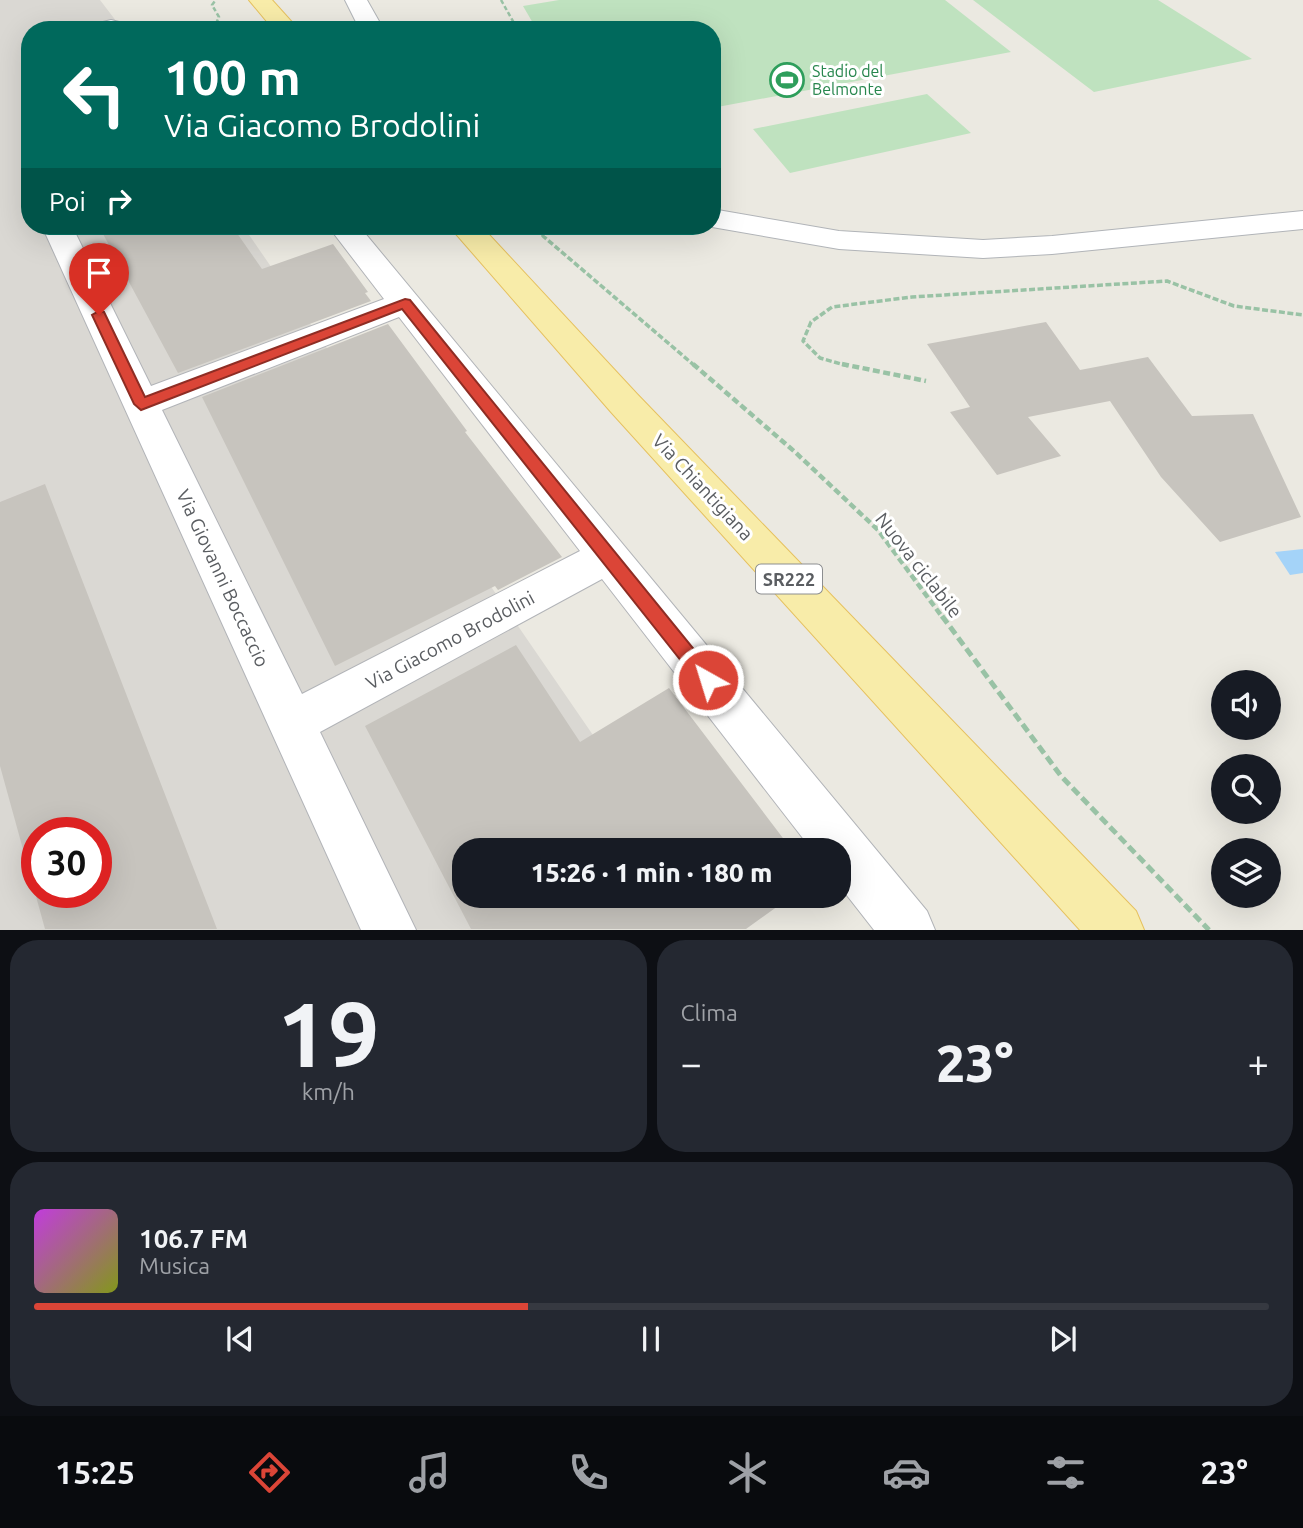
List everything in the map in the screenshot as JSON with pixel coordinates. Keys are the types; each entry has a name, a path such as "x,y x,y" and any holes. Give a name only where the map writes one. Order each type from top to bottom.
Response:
{"main road":[{"path":"260,0 279,21"},
{"name":"Via Chiantigiana","path":"472,235 624,403 1117,929"}],"street":[{"path":"356,0 367,21"},
{"path":"721,220 839,240 983,248 1052,245 1303,220"},
{"name":"Via Giovanni Boccaccio","path":"61,235 389,929"},
{"path":"349,235 908,929"},
{"path":"141,404 405,303"},
{"name":"Via Giacomo Brodolini","path":"292,723 607,556"}],"path":[{"path":"501,0 513,21"},
{"path":"215,1 212,5 219,18 215,21"},
{"name":"Nuova ciclabile","path":"543,235 795,452 878,530 1061,776 1209,929"},
{"path":"926,381 857,369 820,358 803,341 810,322 832,307 912,297 1167,281 1234,306 1303,315"}],"shaded area":[{"path":"0,0 100,0 116,21 21,21 21,235 249,235 664,838 452,838 452,908 711,908 726,929 0,930"}],"green space":[{"name":"Stadio del Belmonte","path":"559,0 945,0 1011,52 721,106 721,21 532,21 523,6"},
{"path":"973,0 1158,0 1252,59 1094,92"},
{"path":"927,94 971,133 790,173 753,129"}],"water":[{"path":"1303,549 1303,573 1290,575 1275,552"}],"building":[{"path":"104,235 238,235 262,269 333,244 368,292 365,293 371,301 178,373"},
{"path":"1046,322 1080,370 1148,357 1192,416 1253,414 1301,517 1220,542 1161,477 1110,401 1028,417 1061,456 997,475 950,412 970,407 927,344"},
{"path":"388,324 467,431 465,432 562,557 498,590 495,586 335,666 202,397"},
{"path":"45,484 217,929 45,929 39,908 112,908 112,817 21,817 21,842 0,766 0,502"},
{"path":"516,645 580,742 669,688 783,838 452,838 452,893 365,726"},
{"path":"460,908 775,908 746,929 471,929"}],"place":[{"name":"Stadio del Belmonte","path":"787,80"}],"route":[{"path":"99,315 141,404 405,303 708,680"}]}
